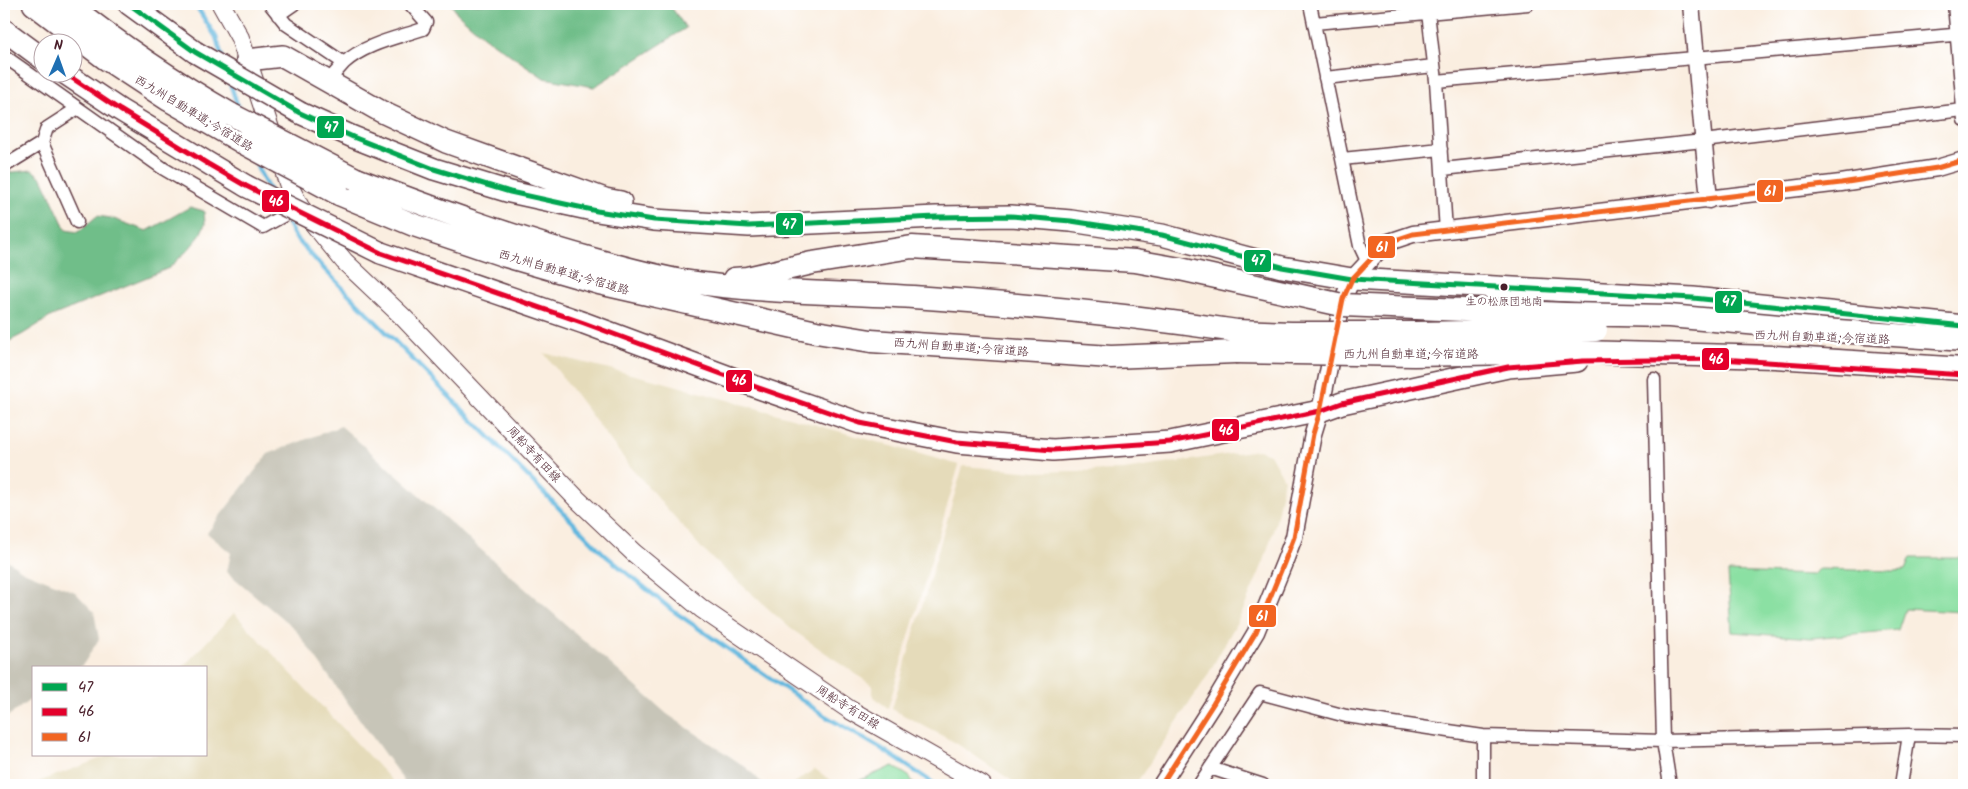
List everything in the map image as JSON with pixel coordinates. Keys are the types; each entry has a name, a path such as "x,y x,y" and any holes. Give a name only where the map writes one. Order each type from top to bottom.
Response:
{"highway":[{"name":"西九州自動車道;今宿道路","path":"34,4 105,58 169,100 339,194 414,225 506,256 599,284 816,332 871,341 1111,357 1236,342 1291,333 1414,333 1583,329 1964,341"},
{"name":"西九州自動車道;今宿道路","path":"68,4 116,42 178,84 232,115 356,179 423,205 523,239 629,269 680,280 743,289 910,297 1076,310 1236,342 1414,355 1608,353 1775,357 1964,368"},
{"path":"130,4 195,52 300,112 353,138 434,168 510,192 654,220 749,226 936,217"},
{"path":"4,30 32,51"},
{"path":"248,60 283,56 382,112 446,142 605,198 658,210 706,215 1011,216 1118,227 1162,235 1282,267 1352,280 1693,298 1964,326"},
{"path":"78,82 128,115 246,186 381,253 584,323 758,388 860,423 957,442 1053,450 1170,442 1320,411 1342,403 1508,368 1583,361 1721,359 1964,375"},
{"path":"423,205 554,232"},
{"path":"680,280 747,278 812,263 912,247 1135,261 1342,304 1566,314 1669,316 1964,341"},
{"path":"769,262 812,263"}],"main road":[{"name":"周船寺有田線","path":"221,4 240,38 288,186 300,207 344,261 402,316 577,499 634,553 702,609 850,710 982,785"}],"street":[{"path":"270,4 286,24 344,63"},
{"path":"278,15 294,4"},
{"path":"328,81 351,57 376,44 423,29 426,22 410,4"},
{"path":"1310,4 1360,246 1368,263"},
{"path":"1314,23 1428,8 1528,4"},
{"path":"1691,4 1709,200"},
{"path":"1443,169 1964,115 1961,35 1954,4"},
{"path":"1428,8 1436,81 1446,231"},
{"path":"1436,81 1961,35"},
{"path":"4,56 164,169 262,227 300,207"},
{"path":"1325,78 1434,66"},
{"path":"4,163 8,164 42,143 47,128 78,108"},
{"path":"42,143 77,222"},
{"path":"1342,159 1441,149"},
{"path":"1161,785 1252,639 1267,606 1294,537 1313,434 1320,411 1343,299 1352,280 1386,243 1413,234 1709,200 1937,168 1964,160"},
{"path":"1654,379 1663,742 1670,785"},
{"path":"1199,785 1260,693 1346,716 1483,736 1663,742 1909,735 1964,736"},
{"path":"1901,785 1909,735"},
{"path":"1482,785 1483,736"},
{"path":"1210,768 1263,785"}],"shaded area":[{"path":"544,353 663,382 959,465 888,708 873,697 873,686 790,628 704,551 629,465"},
{"path":"341,426 667,714 747,768 764,785 406,784 295,629 227,572 231,553 207,533 268,454"},
{"path":"1258,450 1270,454 1284,479 1276,521 1264,561 1242,613 1206,678 1135,785 1018,785 956,743 892,709 963,466 1035,472 1124,470"},
{"path":"4,558 23,571 75,592 94,612 99,639 81,666 32,666 32,698 4,719"},
{"path":"234,613 396,785 30,785 107,756 208,756 208,666 184,666"},
{"path":"815,769 837,785 791,785"}],"green space":[{"path":"451,4 669,4 686,28 594,87 544,78 483,36 457,13"},
{"path":"32,170 42,178 66,230 78,232 97,216 111,218 147,231 190,207 204,211 205,224 199,237 169,268 52,316 4,344 4,173"},
{"path":"1910,558 1964,558 1964,612 1905,609 1898,630 1811,638 1732,632 1728,572 1814,575 1819,569 1894,571 1905,570"},
{"path":"893,766 910,777 914,785 849,785"}],"waterway":[{"path":"195,4 216,37 223,60"},
{"path":"229,80 239,110"},
{"path":"255,158 258,169 269,190"},
{"path":"288,224 295,237 326,271 605,555 672,610 825,716 882,749 936,785"}],"transit line":[{"name":"47","path":"129,4 195,52 300,113 353,137 434,169 510,192 597,211 654,220 749,226 936,217 1011,216 1071,221 1162,235 1282,267 1352,279 1693,298 1964,326"},
{"name":"46","path":"78,82 120,110 246,186 381,253 584,323 860,423 957,442 1053,450 1170,442 1320,411 1342,403 1508,367 1583,361 1721,359 1964,375"},
{"name":"61","path":"1161,785 1256,632 1294,537 1313,434 1320,411 1343,299 1352,279 1386,243 1413,234 1841,183 1937,168 1964,160"}],"place":[{"name":"生の松原団地南","path":"1504,287"}]}
